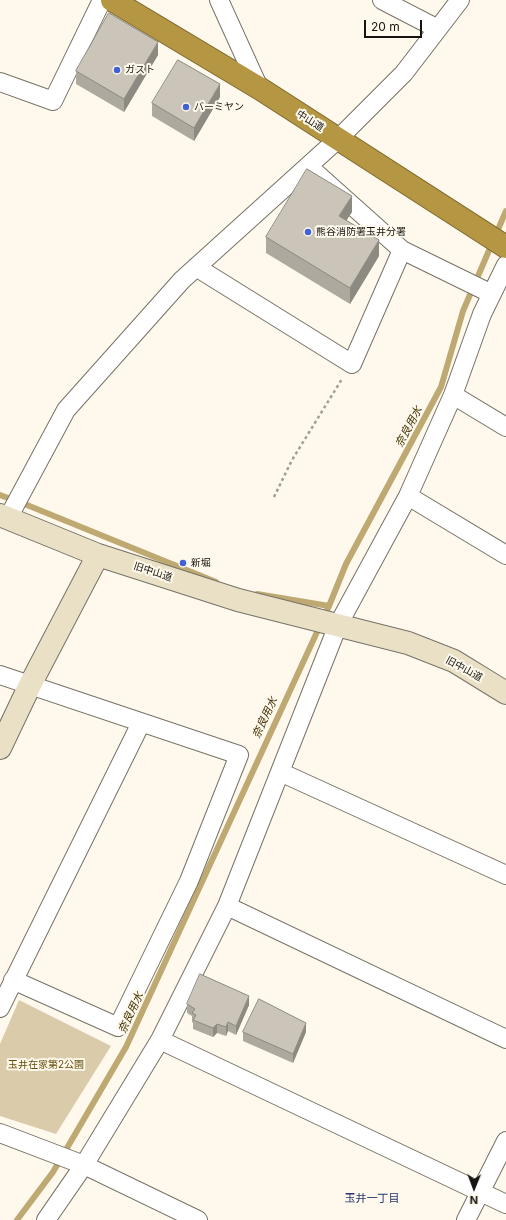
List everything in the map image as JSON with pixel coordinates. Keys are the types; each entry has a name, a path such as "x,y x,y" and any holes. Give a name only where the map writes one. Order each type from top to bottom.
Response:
{"highway":[{"name":"中山道","path":"112,0 259,88 482,232 506,252"}],"main road":[{"name":"旧中山道","path":"4,517 98,555 238,600 408,643 454,661 506,693"},
{"path":"0,748 30,685 98,555"}],"street":[{"path":"0,82 53,101 102,0"},
{"path":"219,0 259,88"},
{"path":"382,0 438,29"},
{"path":"4,517 66,410 182,280 338,139 404,73 460,0"},
{"path":"308,166 402,250 486,291"},
{"path":"196,267 352,364 402,250"},
{"path":"46,1220 84,1165 160,1040 227,906 280,772 325,622 408,496 453,395 482,314 486,291 506,252"},
{"path":"453,395 506,428"},
{"path":"408,496 506,556"},
{"path":"0,675 239,755 190,881 118,1027 13,980"},
{"path":"0,1008 141,722"},
{"path":"280,772 506,875"},
{"path":"227,906 506,1039"},
{"path":"160,1040 506,1204"},
{"path":"0,1133 84,1165 198,1220"},
{"path":"466,1220 506,1141"}],"path":[{"path":"274,497 292,460 352,364"}],"green space":[{"name":"玉井在家第2公園","path":"19,1000 111,1046 56,1134 0,1116 0,1044"}],"building":[{"name":"ガスト","path":"109,13 158,42 124,99 76,71"},
{"name":"バーミヤン","path":"178,60 220,84 194,128 152,103"},
{"name":"熊谷消防署玉井分署","path":"307,169 352,196 339,216 379,240 350,288 266,237"},
{"path":"200,974 249,996 236,1026 228,1022 226,1027 217,1024 213,1028 193,1020 196,1015 192,1013 195,1009 187,1004"},
{"path":"259,999 306,1023 293,1054 243,1032"}],"waterway":[{"name":"奈良用水","path":"17,1220 53,1172 126,1047 329,606 346,564 441,387 463,311 506,211"},
{"path":"0,495 216,582"},
{"path":"257,594 329,606"}],"place":[{"name":"ガスト","path":"117,70"},
{"name":"バーミヤン","path":"186,107"},
{"name":"熊谷消防署玉井分署","path":"308,232"},
{"name":"新堀","path":"183,563"}],"district":[{"name":"玉井一丁目","path":"372,1199"}]}
